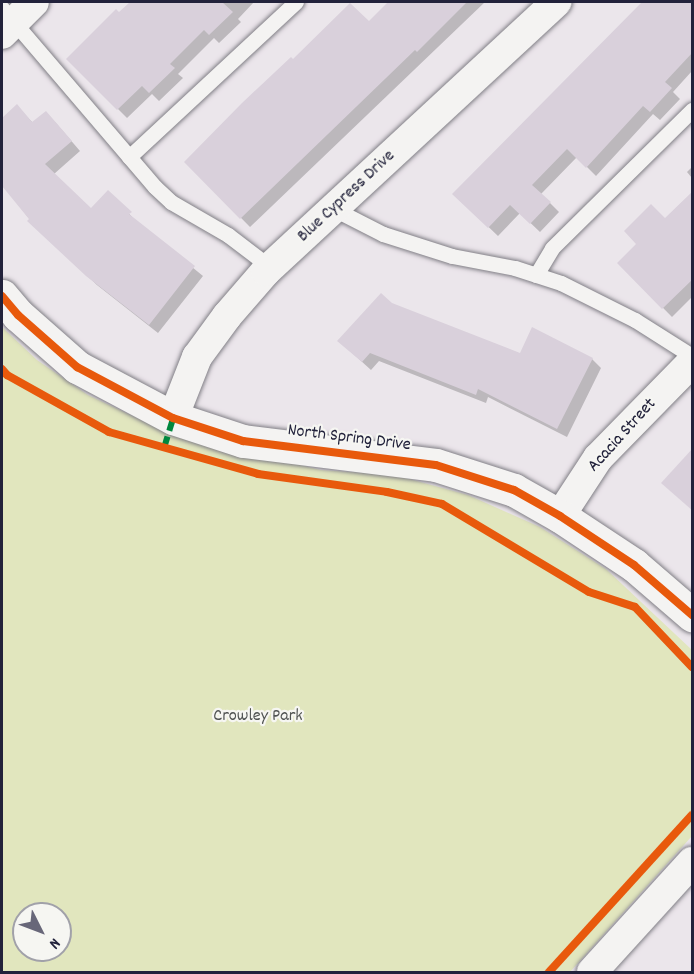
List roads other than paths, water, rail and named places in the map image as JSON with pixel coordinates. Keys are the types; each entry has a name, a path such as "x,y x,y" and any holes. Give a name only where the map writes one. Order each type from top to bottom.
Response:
{"street":[{"name":"Blue Cypress Drive","path":"173,418 197,357 227,316 270,267 556,2"},
{"name":"North Spring Drive","path":"2,296 18,315 77,367 173,418 243,441 436,465 514,490 560,516 634,565 693,615"},
{"name":"Acacia Street","path":"560,516 598,458 693,362"},
{"path":"592,972 693,862"}],"lane":[{"path":"129,157 296,2"},
{"path":"13,16 129,157 171,202 228,235 270,267"},
{"path":"536,275 552,248 693,110"},
{"path":"334,208 383,234 452,256 561,283 635,320 693,356"}],"park label":[{"name":"Crowley Park","path":"258,717"}]}
